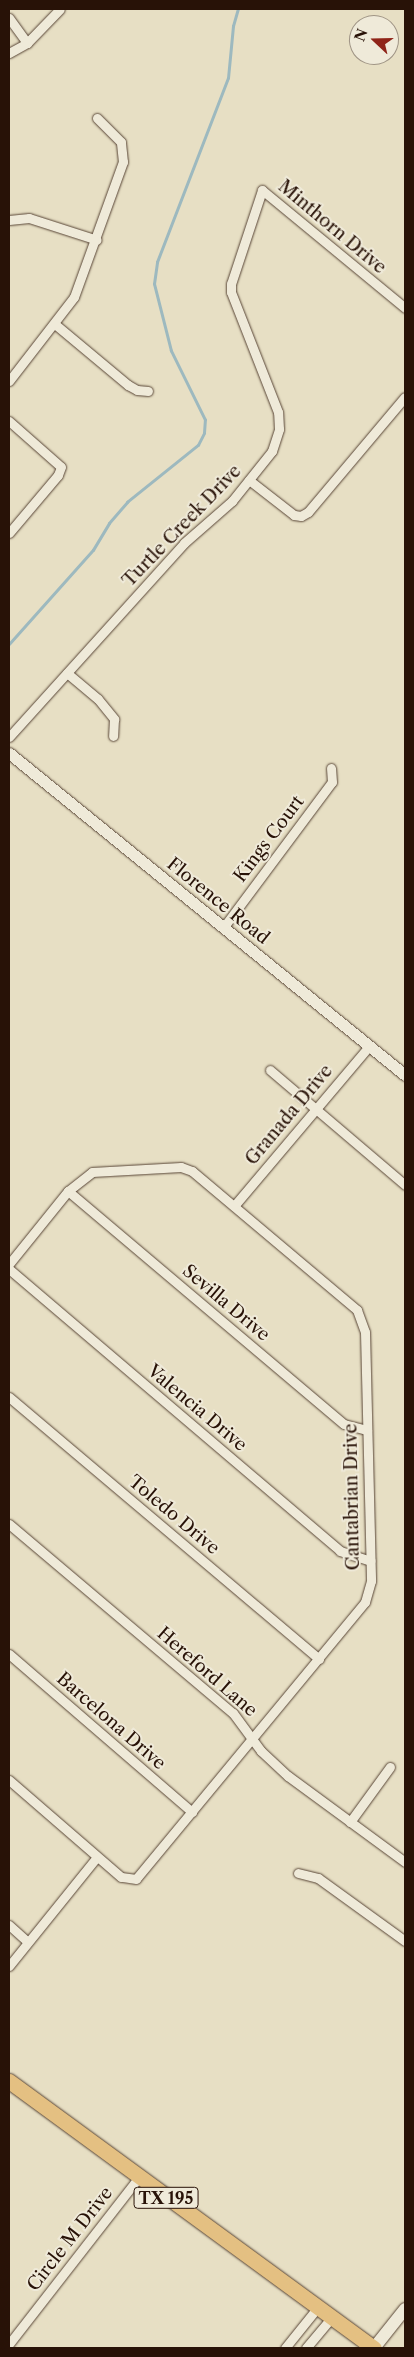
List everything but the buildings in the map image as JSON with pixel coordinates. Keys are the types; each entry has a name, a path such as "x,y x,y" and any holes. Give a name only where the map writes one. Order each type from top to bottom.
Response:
{"highway":[{"name":"TX 195","path":"9,2081 138,2178 374,2348"}],"main road":[{"path":"374,2348 405,2309"}],"street":[{"path":"9,53 27,43 60,9"},
{"path":"9,18 27,43"},
{"path":"9,381 56,325 82,282 97,240 123,162 121,142 97,118"},
{"name":"Minthorn Drive","path":"262,190 405,308"},
{"name":"Turtle Creek Drive","path":"9,737 184,543 232,501 272,451 279,430 278,412 231,292 232,277 262,190"},
{"path":"9,220 29,218 97,240"},
{"path":"56,325 128,385 137,390 148,391"},
{"path":"249,480 294,515 301,516 308,512 405,397"},
{"path":"9,421 61,467 58,475 9,533"},
{"path":"67,673 98,699 114,719 113,736"},
{"name":"Florence Road","path":"9,753 405,1075"},
{"name":"Kings Court","path":"223,928 332,782 332,768"},
{"name":"Granada Drive","path":"234,1206 369,1046"},
{"path":"270,1070 405,1185"},
{"name":"Cantabrian Drive","path":"9,1264 68,1191 92,1172 181,1167 192,1171 357,1310 366,1332 370,1561 370,1581 365,1602 136,1879 121,1877 9,1780"},
{"name":"Sevilla Drive","path":"68,1191 344,1424 367,1430"},
{"name":"Valencia Drive","path":"9,1269 340,1551 370,1561"},
{"name":"Toledo Drive","path":"9,1397 319,1659"},
{"name":"Hereford Lane","path":"9,1524 234,1713 254,1737 262,1751 288,1776 405,1862"},
{"name":"Barcelona Drive","path":"9,1654 192,1812"},
{"path":"350,1822 390,1767"},
{"path":"9,1966 97,1857"},
{"path":"298,1873 318,1878 405,1941"},
{"path":"9,1925 28,1942"},
{"name":"Circle M Drive","path":"9,2344 138,2178"},
{"path":"285,2348 318,2307"},
{"path":"306,2348 332,2317"}],"waterway":[{"path":"9,644 93,550 109,523 127,502 198,445 204,433 205,420 171,351 154,284 157,262 228,78 233,26 238,9"}]}
